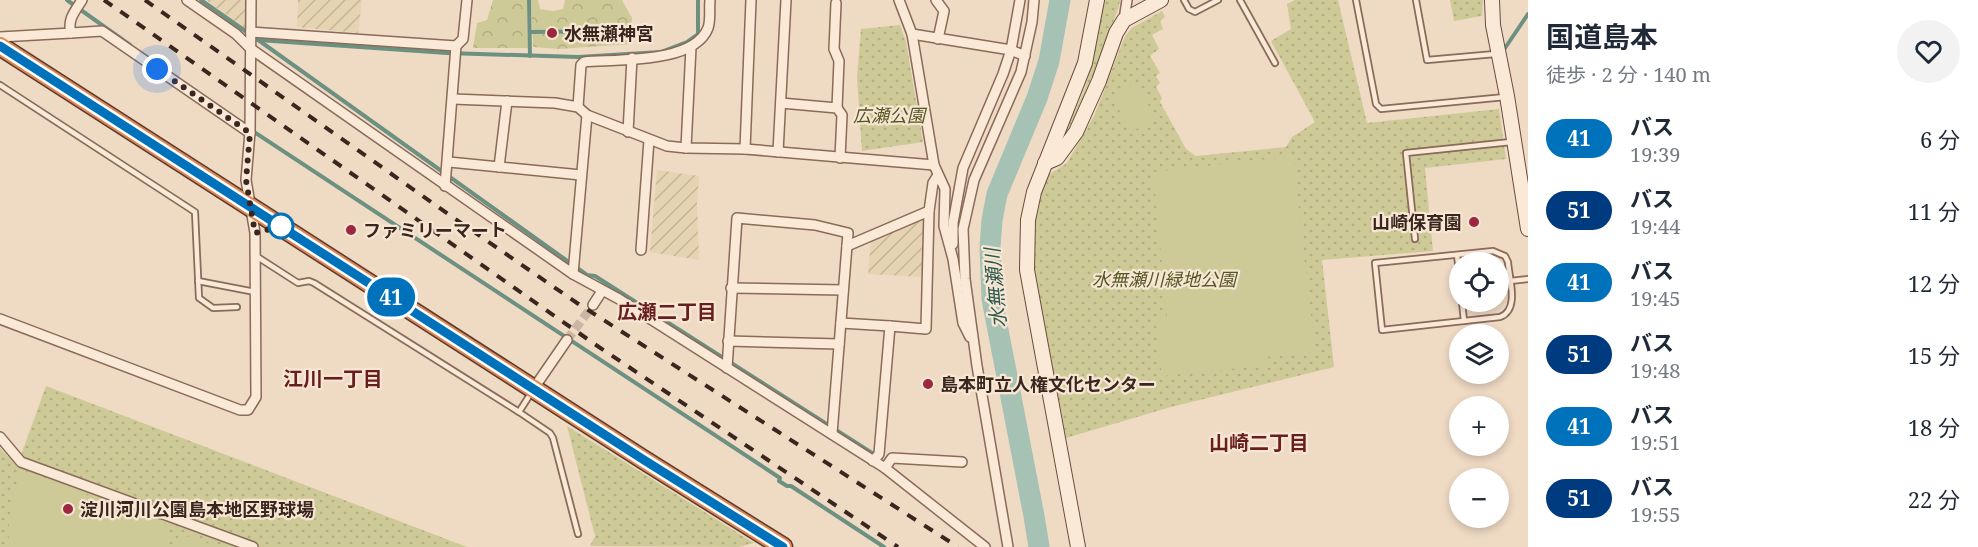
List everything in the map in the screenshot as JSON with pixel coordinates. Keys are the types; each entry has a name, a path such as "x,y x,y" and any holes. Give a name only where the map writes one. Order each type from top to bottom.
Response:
{"highway":[{"path":"0,46 783,547"}],"street":[{"path":"71,33 69,26 71,17 82,0"},
{"path":"187,0 236,34 251,49 447,174 602,291 727,363 832,430 885,468 985,547"},
{"path":"0,319 240,410 248,410 256,397 255,233 246,180 250,130 251,0"},
{"path":"447,174 456,46 463,39 466,0"},
{"path":"578,107 581,65 584,62 673,54 691,47 703,37 709,26 710,0"},
{"path":"745,149 752,0"},
{"path":"778,152 786,0"},
{"path":"899,0 912,34 934,165 943,180 945,189 944,226 953,259 963,323 975,348"},
{"path":"936,0 944,11 938,39"},
{"path":"953,259 953,223 957,190 963,168 995,98 1011,50 1020,0"},
{"path":"1008,547 964,279 963,229 974,180 1021,72 1034,0"},
{"path":"1078,547 1027,270 1028,220 1034,192 1085,63 1097,0"},
{"path":"1045,163 1057,158 1076,132 1099,81 1116,33 1124,20 1127,0"},
{"path":"1124,20 1161,0"},
{"path":"1492,0 1492,26 1507,96 1528,229"},
{"path":"836,3 834,49 839,61 837,108 842,115 840,158"},
{"path":"0,38 102,31 250,130"},
{"path":"251,32 456,46"},
{"path":"912,34 1011,50 1025,56"},
{"path":"686,148 691,47"},
{"path":"628,132 632,58"},
{"path":"453,99 555,103 578,107 587,115 667,146 745,149 934,165"},
{"path":"499,167 507,101"},
{"path":"781,103 837,108"},
{"path":"573,267 587,115"},
{"path":"641,250 649,140"},
{"path":"447,174 499,167 582,175"},
{"path":"841,322 926,329 929,210 933,183 938,175"},
{"path":"847,246 929,210"},
{"path":"727,363 737,218 815,225 848,233 832,430"},
{"path":"731,288 843,290"},
{"path":"593,305 602,291"},
{"path":"873,460 879,454 890,326"},
{"path":"534,388 567,340"},
{"path":"728,341 839,345"},
{"path":"0,437 21,462 253,547"},
{"path":"885,468 892,458 962,462"}],"lane":[{"path":"1184,0 1189,9 1195,12 1218,0"},
{"path":"1240,0 1275,63"},
{"path":"1356,0 1376,104 1381,109 1507,96"},
{"path":"1416,0 1427,60 1498,53"},
{"path":"0,85 195,212 198,298 213,308 237,307"},
{"path":"1415,239 1406,153 1514,142"},
{"path":"256,256 298,283 309,281 314,283 550,433 578,534"},
{"path":"1449,256 1376,263 1382,330 1506,315 1512,305 1509,271"},
{"path":"1510,280 1528,279"},
{"path":"198,281 255,292"},
{"path":"1463,312 1464,321"},
{"path":"519,412 534,388"}],"shaded area":[{"path":"206,0 247,0 247,30"},
{"path":"298,0 362,0 358,33 297,27"},
{"path":"657,170 699,176 697,202 699,260 650,252"},
{"path":"924,217 923,277 868,274 871,240"}],"green space":[{"path":"493,0 527,0 528,48 473,48 477,23 487,20"},
{"path":"531,0 538,0 540,9 553,11 563,9 565,0 622,0 632,18 630,44 559,49 533,47"},
{"path":"1104,0 1120,0 1119,6 1088,90 1063,139 1085,88 1092,65"},
{"name":"水無瀬川緑地公園","path":"1295,0 1338,0 1367,123 1499,109 1506,159 1425,168 1433,251 1322,260 1334,367 1171,407 1066,438 1035,273 1032,237 1037,204 1048,175 1067,163 1095,114 1125,36 1132,28 1162,11 1165,17 1160,21 1163,29 1152,35 1159,49 1150,56 1160,73 1156,76 1160,83 1156,87 1162,98 1160,102 1186,149 1196,156 1286,147 1292,137 1315,122 1271,41 1291,29 1287,4"},
{"path":"1450,0 1483,0 1482,16 1454,21"},
{"name":"広瀬公園","path":"900,25 906,42 923,142 862,151 857,77 861,29"},
{"path":"1136,83 1156,119 1131,132 1112,97"},
{"path":"1293,156 1315,352 1268,357 1268,365 1162,376 1156,322 1167,317 1153,172"},
{"path":"46,386 467,547 0,547 0,448 17,466"},
{"path":"567,426 754,543 739,547 590,546 595,536"},
{"name":"淀川河川公園島本地区野球場","path":"22,470 167,525 172,537 168,547 9,547 11,507"},
{"name":"淀川河川公園島本地区野球場","path":"190,536 216,547 176,547 178,541"}],"waterway":[{"path":"67,0 130,45"},
{"path":"201,0 248,33"},
{"path":"529,0 530,56"},
{"path":"258,40 447,53 578,57 661,52 687,42 698,34 698,0"},
{"name":"水無瀬川","path":"1039,547 992,299 990,247 997,194 1037,98 1049,61 1060,0"},
{"path":"1503,51 1528,14"},
{"path":"530,32 630,31"},
{"path":"254,37 587,275 595,276 872,453"},
{"path":"251,130 780,478 779,481 791,486 884,547"}],"tunnel":[{"path":"567,340 593,305"}],"railway":[{"path":"104,0 596,345 898,547"},
{"path":"145,0 577,303 958,547"}],"bus line":[{"name":"41","path":"0,46 783,547"}],"place":[{"name":"水無瀬神宮","path":"552,33"},
{"name":"山崎保育園","path":"1474,222"},
{"name":"ファミリーマート","path":"351,230"},
{"name":"島本町立人権文化センター","path":"928,384"},
{"name":"淀川河川公園島本地区野球場","path":"68,509"}],"district":[{"name":"広瀬二丁目","path":"667,311"},
{"name":"江川一丁目","path":"333,378"},
{"name":"山崎二丁目","path":"1259,442"}],"route":[{"path":"157,69 250,133 246,180 255,233 281,226"}]}
